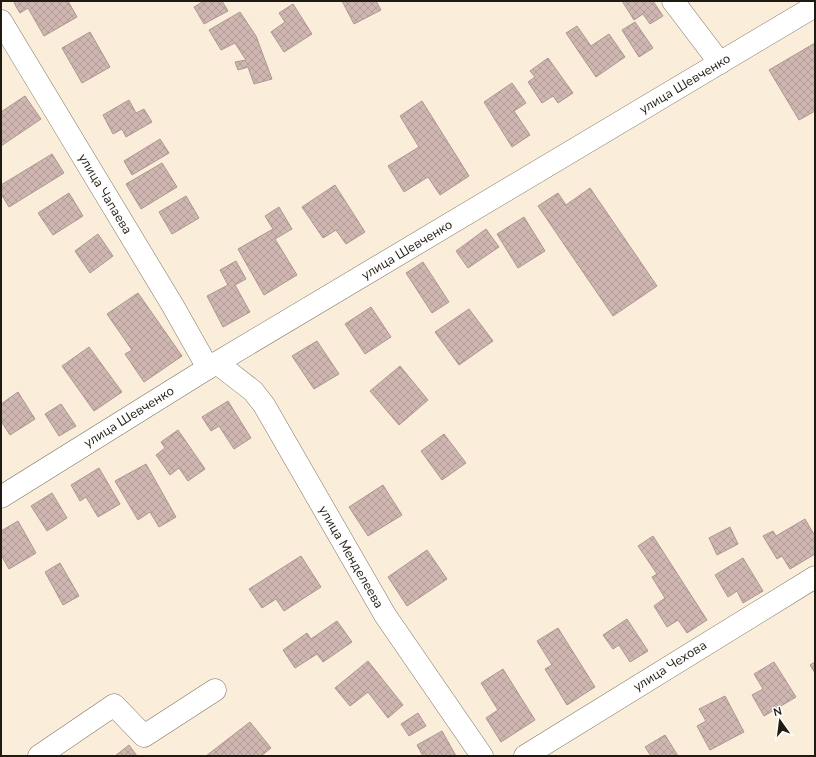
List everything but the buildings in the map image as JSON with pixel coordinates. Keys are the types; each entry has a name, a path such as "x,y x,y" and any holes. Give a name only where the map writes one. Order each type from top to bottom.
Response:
{"street":[{"path":"672,1 720,63"},
{"name":"улица Шевченко","path":"1,497 212,365 815,6"},
{"name":"улица Чапаева","path":"1,21 169,299 212,365"},
{"name":"улица Менделеева","path":"212,365 253,391 264,405 385,615 482,756"},
{"name":"улица Чехова","path":"525,756 815,577"},
{"path":"39,756 114,704 144,736 215,690"}]}
